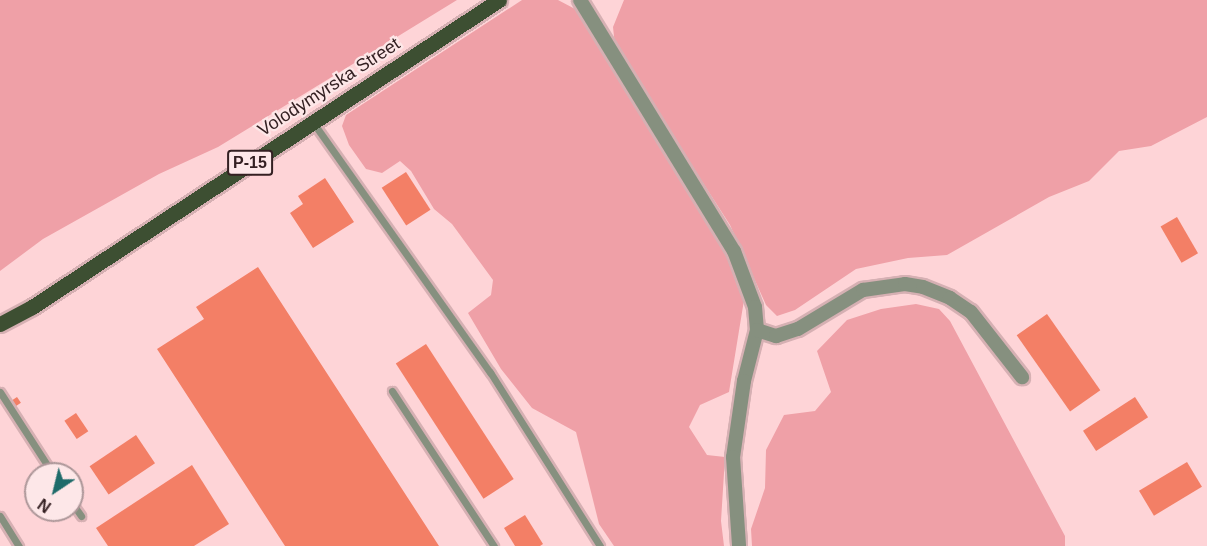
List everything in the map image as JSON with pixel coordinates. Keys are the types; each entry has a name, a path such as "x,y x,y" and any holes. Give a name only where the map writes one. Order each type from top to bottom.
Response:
{"main road":[{"name":"Volodymyrska Street","path":"0,324 41,300 499,0"}],"street":[{"path":"580,0 734,251 755,307 757,330 744,381 733,457 739,546"},
{"path":"757,330 776,336 798,329 863,290 904,284 923,287 950,298 971,312 1022,377"}],"lane":[{"path":"312,121 490,372 600,546"},
{"path":"0,392 45,462"},
{"path":"392,392 494,546"},
{"path":"0,516 19,546"}],"shaded area":[{"path":"0,0 457,0 218,147 159,174 43,239 0,271"},
{"path":"522,0 558,0 577,10 604,48 694,197 731,262 745,294 729,392 700,405 689,427 707,455 725,457 721,521 724,546 614,546 599,524 576,432 532,408 501,369 468,313 491,295 493,280 452,224 434,209 411,171 400,161 382,173 366,169 349,145 342,126 346,115"},
{"path":"624,0 1207,0 1207,117 1151,146 1119,151 1089,181 1049,197 947,255 908,258 856,269 795,310 777,316 766,305 730,225 615,46 613,27"},
{"path":"916,304 939,309 950,321 1065,536 1065,546 752,546 751,529 765,488 766,450 784,415 815,411 831,392 817,351 847,320 881,309"}],"building":[{"path":"406,172 431,210 406,226 382,188"},
{"path":"325,178 354,222 313,248 290,213 303,204 298,196"},
{"path":"1177,217 1198,253 1182,263 1161,226"},
{"path":"258,267 439,546 285,546 157,349 204,319 196,307"},
{"path":"1047,314 1100,390 1070,411 1017,335"},
{"path":"426,344 514,479 483,499 396,364"},
{"path":"17,397 21,403 13,408 10,402"},
{"path":"1135,397 1148,417 1096,451 1083,431"},
{"path":"76,413 88,431 77,439 64,421"},
{"path":"136,435 155,463 109,495 90,466"},
{"path":"1187,462 1202,487 1154,516 1139,491"},
{"path":"192,465 229,524 194,546 108,546 96,528"},
{"path":"525,515 543,544 540,546 515,546 504,528"}]}
